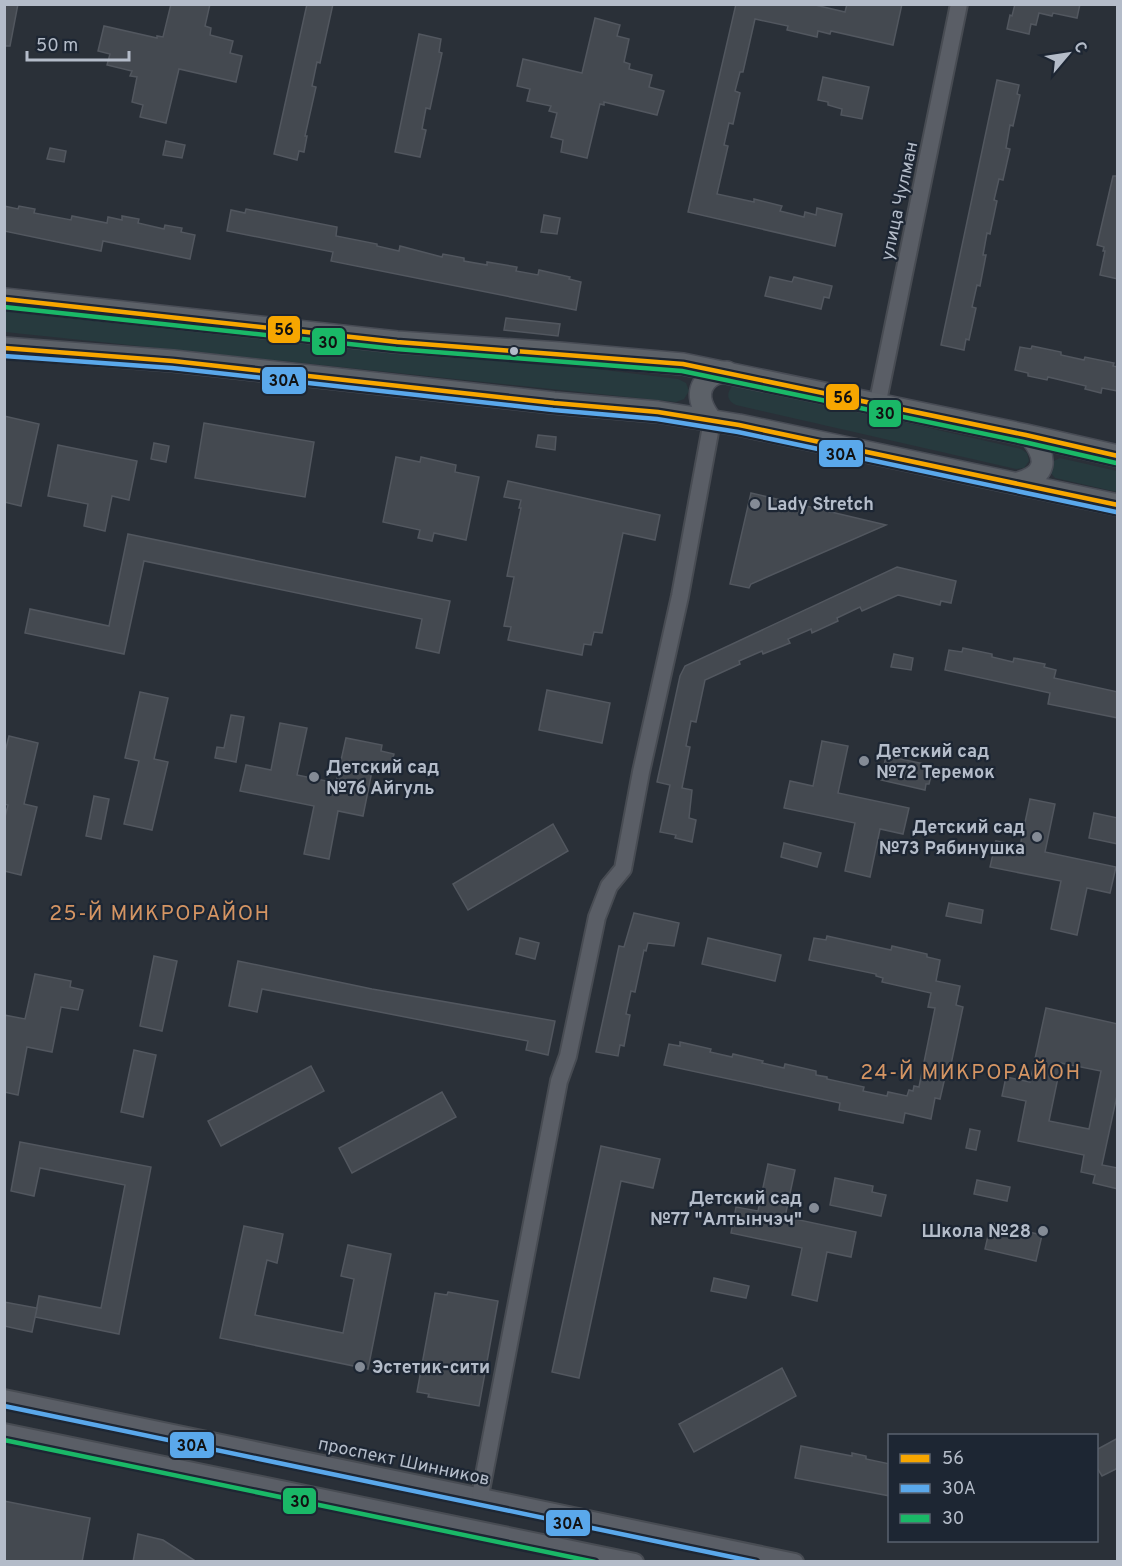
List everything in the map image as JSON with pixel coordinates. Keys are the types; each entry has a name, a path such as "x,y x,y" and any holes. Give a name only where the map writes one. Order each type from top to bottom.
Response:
{"main road":[{"path":"4,298 397,342 683,364 1118,456"},
{"path":"4,348 173,361 554,403 658,412 712,421 1118,505"},
{"path":"712,421 702,405 702,387 710,376 727,372"},
{"path":"1018,483 1032,478 1042,464 1041,451 1031,437"}],"street":[{"name":"улица Чулман","path":"877,406 959,4"},
{"path":"480,1496 559,1081 568,1056 597,917 609,886 623,869 641,772 680,596 712,421"},
{"name":"проспект Шинников","path":"4,1398 795,1562"},
{"path":"4,1432 635,1562"}],"green space":[{"path":"4,307 193,320 678,379 686,383 689,391 684,399 676,402 5,332"},
{"path":"734,385 1021,449 1027,453 1029,461 1024,468 1016,469 736,405 730,401 728,396"},
{"path":"1060,458 1117,471 1117,492 1055,478 1050,472 1051,462"}],"building":[{"path":"4,4 18,4 10,46 4,46"},
{"path":"171,4 210,4 205,26 211,28 210,35 233,41 230,53 242,56 236,82 179,69 166,123 140,117 143,105 132,102 137,77 130,76 132,71 107,65 110,54 98,51 104,26 157,38 157,36 163,37"},
{"path":"307,4 333,4 320,63 317,62 312,86 316,87 305,136 307,136 304,152 299,151 297,160 274,154"},
{"path":"736,4 811,4 845,12 847,4 902,4 893,45 831,31 830,34 818,31 817,37 787,30 788,26 755,19 743,72 740,72 735,91 740,93 733,124 729,123 724,145 728,146 717,194 754,202 754,199 782,206 780,211 804,217 805,212 816,215 817,208 842,214 835,246 688,212"},
{"path":"1015,4 1080,4 1077,18 1053,13 1052,16 1039,13 1036,25 1031,24 1029,34 1007,29"},
{"path":"595,18 620,25 617,36 629,39 624,62 630,64 629,69 652,75 649,87 664,91 657,115 604,102 604,105 600,104 587,158 561,152 563,140 551,137 557,113 549,111 551,106 527,101 530,89 517,86 523,59 582,73"},
{"path":"419,34 441,39 439,52 442,53 430,109 426,108 422,129 426,130 420,157 395,152"},
{"path":"823,77 869,87 862,119 841,115 842,109 818,100"},
{"path":"997,80 1019,85 1017,94 1020,95 1013,126 1010,125 1006,148 1010,149 1003,180 999,179 994,200 997,201 990,234 987,233 983,255 986,255 980,286 977,285 972,307 976,308 969,340 966,339 964,350 941,345"},
{"path":"166,141 185,145 182,158 163,155"},
{"path":"50,148 66,151 64,162 47,159"},
{"path":"1113,176 1118,176 1118,279 1100,275 1105,251 1103,251 1104,247 1097,245"},
{"path":"4,206 35,209 34,213 71,220 72,216 107,223 108,217 122,220 122,216 139,219 138,223 164,229 165,225 182,228 181,232 195,235 190,259 103,241 101,251 4,231"},
{"path":"246,209 337,227 336,236 399,251 400,246 442,257 443,254 464,258 464,261 517,267 516,271 538,275 539,270 570,277 569,279 581,282 576,310 331,261 333,252 227,231 231,210 245,213"},
{"path":"544,215 560,218 557,234 541,232"},
{"path":"770,277 792,282 794,277 832,286 829,298 824,297 821,309 765,296"},
{"path":"506,318 560,324 558,336 504,330"},
{"path":"1032,346 1084,360 1085,357 1114,363 1113,366 1118,367 1118,391 1102,388 1101,393 1085,389 1086,386 1048,377 1047,380 1028,376 1028,373 1015,370 1020,347 1031,349"},
{"path":"4,416 39,424 21,506 4,502"},
{"path":"204,423 314,442 305,497 195,478"},
{"path":"538,435 556,437 555,450 536,447"},
{"path":"154,443 169,446 166,462 151,459"},
{"path":"58,445 137,461 129,500 112,496 105,531 84,526 88,504 48,496"},
{"path":"396,457 420,462 421,457 456,465 455,472 479,477 466,540 434,533 432,541 418,538 420,530 383,522"},
{"path":"508,481 660,515 655,540 623,533 602,633 594,632 591,645 584,644 582,655 508,640 511,627 504,626 514,577 507,576 521,500 504,497"},
{"path":"751,493 886,525 751,584 749,588 730,584"},
{"path":"128,534 450,601 439,653 416,648 422,619 144,561 124,654 25,633 30,609 109,626"},
{"path":"897,567 956,581 951,603 941,601 940,605 898,595 862,611 860,607 837,618 838,621 812,633 811,629 788,639 790,643 739,661 740,664 705,680 696,722 691,721 686,746 690,747 682,788 692,790 689,818 696,820 692,842 675,838 676,835 660,832 670,785 657,782 680,676 685,666"},
{"path":"963,648 992,654 992,657 1013,662 1014,658 1045,664 1044,667 1056,670 1054,678 1118,692 1118,718 1048,704 1050,693 945,670 949,650 962,652"},
{"path":"894,654 913,658 911,670 891,667"},
{"path":"547,690 610,703 602,743 539,730"},
{"path":"140,692 168,698 154,759 168,762 152,830 124,824 139,761 125,758"},
{"path":"231,715 244,717 236,762 215,758 217,747 224,748"},
{"path":"280,723 307,728 297,775 336,783 346,738 382,745 381,751 394,754 389,774 372,771 363,816 338,811 329,859 304,854 314,806 240,791 246,765 271,770"},
{"path":"9,736 38,743 24,804 37,807 21,875 4,871 4,821 8,805 4,804 4,756"},
{"path":"822,741 848,746 838,793 909,808 903,834 880,829 870,877 845,871 855,823 784,808 790,781 813,786"},
{"path":"886,756 925,764 924,770 932,772 925,790 881,780"},
{"path":"94,796 109,799 101,839 86,836"},
{"path":"1030,799 1055,804 1045,852 1116,867 1110,893 1087,888 1077,935 1051,929 1061,881 990,867 996,841 1020,846"},
{"path":"1094,813 1118,818 1118,844 1089,838"},
{"path":"553,824 568,851 468,910 453,884"},
{"path":"784,843 821,853 817,867 781,857"},
{"path":"949,903 983,910 981,923 946,916"},
{"path":"634,913 679,923 674,946 648,943 646,951 644,950 635,992 631,991 626,1014 630,1015 624,1046 620,1045 618,1056 596,1052 619,946 624,947"},
{"path":"827,936 891,950 892,946 927,954 927,957 940,960 936,981 960,986 956,1005 963,1007 949,1074 946,1073 940,1099 935,1098 931,1119 905,1113 903,1123 839,1110 840,1103 664,1065 669,1044 680,1046 680,1042 711,1049 710,1052 732,1057 733,1054 784,1068 785,1064 816,1071 816,1075 827,1077 827,1079 864,1087 863,1091 887,1096 888,1092 907,1096 909,1090 913,1091 914,1086 919,1087 935,1008 928,1007 931,993 882,982 883,978 876,974 809,960 814,938 826,940"},
{"path":"520,938 539,943 535,959 516,954"},
{"path":"708,938 781,955 775,981 702,964"},
{"path":"154,956 177,961 162,1031 140,1026"},
{"path":"238,961 372,989 555,1021 548,1055 526,1050 528,1041 262,989 257,1012 229,1006"},
{"path":"35,974 71,981 70,987 83,990 78,1010 61,1007 52,1052 27,1047 18,1095 4,1092 4,1015 25,1019"},
{"path":"1046,1008 1118,1024 1118,1091 1102,1165 1118,1168 1118,1189 1093,1183 1095,1175 1081,1172 1084,1155 1018,1141 1026,1101 1002,1096 1006,1077 1030,1082","holes":["1061,1063 1101,1071 1089,1129 1049,1121"]},
{"path":"134,1050 156,1055 143,1117 121,1112"},
{"path":"311,1066 324,1091 221,1146 208,1121"},
{"path":"442,1092 456,1117 352,1173 339,1148"},
{"path":"970,1129 980,1131 976,1150 966,1148"},
{"path":"20,1142 151,1167 119,1334 35,1317 39,1296 101,1308 125,1185 40,1168 34,1196 11,1191"},
{"path":"601,1146 660,1159 653,1188 621,1181 579,1378 552,1372"},
{"path":"768,1164 795,1170 785,1217 856,1232 851,1257 827,1252 817,1301 792,1295 802,1248 731,1233 736,1207 758,1211"},
{"path":"835,1178 873,1186 872,1192 886,1195 881,1216 830,1205"},
{"path":"977,1180 1010,1187 1007,1201 974,1194"},
{"path":"991,1223 1042,1235 1036,1261 985,1249"},
{"path":"244,1226 283,1234 277,1263 267,1260 255,1315 343,1333 354,1279 341,1276 348,1245 391,1254 368,1369 220,1338"},
{"path":"714,1278 749,1286 746,1298 711,1291"},
{"path":"448,1292 498,1301 479,1406 428,1397 429,1394 417,1392 435,1293 447,1295"},
{"path":"4,1302 37,1308 32,1332 4,1326"},
{"path":"782,1368 796,1396 694,1452 679,1424"},
{"path":"1118,1438 1118,1468 1102,1476 1098,1469 1098,1449"},
{"path":"801,1446 852,1456 852,1453 866,1456 866,1459 888,1464 888,1496 795,1478"},
{"path":"4,1501 90,1518 82,1562 4,1562"},
{"path":"138,1534 163,1540 197,1562 133,1562"}],"transit line":[{"name":"56","path":"4,299 397,342 683,364 1118,456"},
{"name":"30","path":"4,307 396,349 682,371 1116,463"},
{"name":"56","path":"4,348 173,361 554,403 658,412 739,425 1118,505"},
{"name":"30А","path":"4,356 172,368 553,410 657,419 738,432 1116,512"},
{"name":"30А","path":"4,1406 756,1562"},
{"name":"30","path":"4,1440 595,1562"}],"place":[{"name":"Lady Stretch","path":"755,504"},
{"name":"Детский сад №72 Теремок","path":"864,761"},
{"name":"Детский сад №76 Айгуль","path":"314,777"},
{"name":"Детский сад №73 Рябинушка","path":"1037,837"},
{"name":"Детский сад №77 \"Алтынчэч\"","path":"814,1208"},
{"name":"Школа №28","path":"1043,1231"},
{"name":"Эстетик-сити","path":"360,1367"}],"district":[{"name":"25-Й МИКРОРАЙОН","path":"160,913"},
{"name":"24-Й МИКРОРАЙОН","path":"971,1072"}]}
